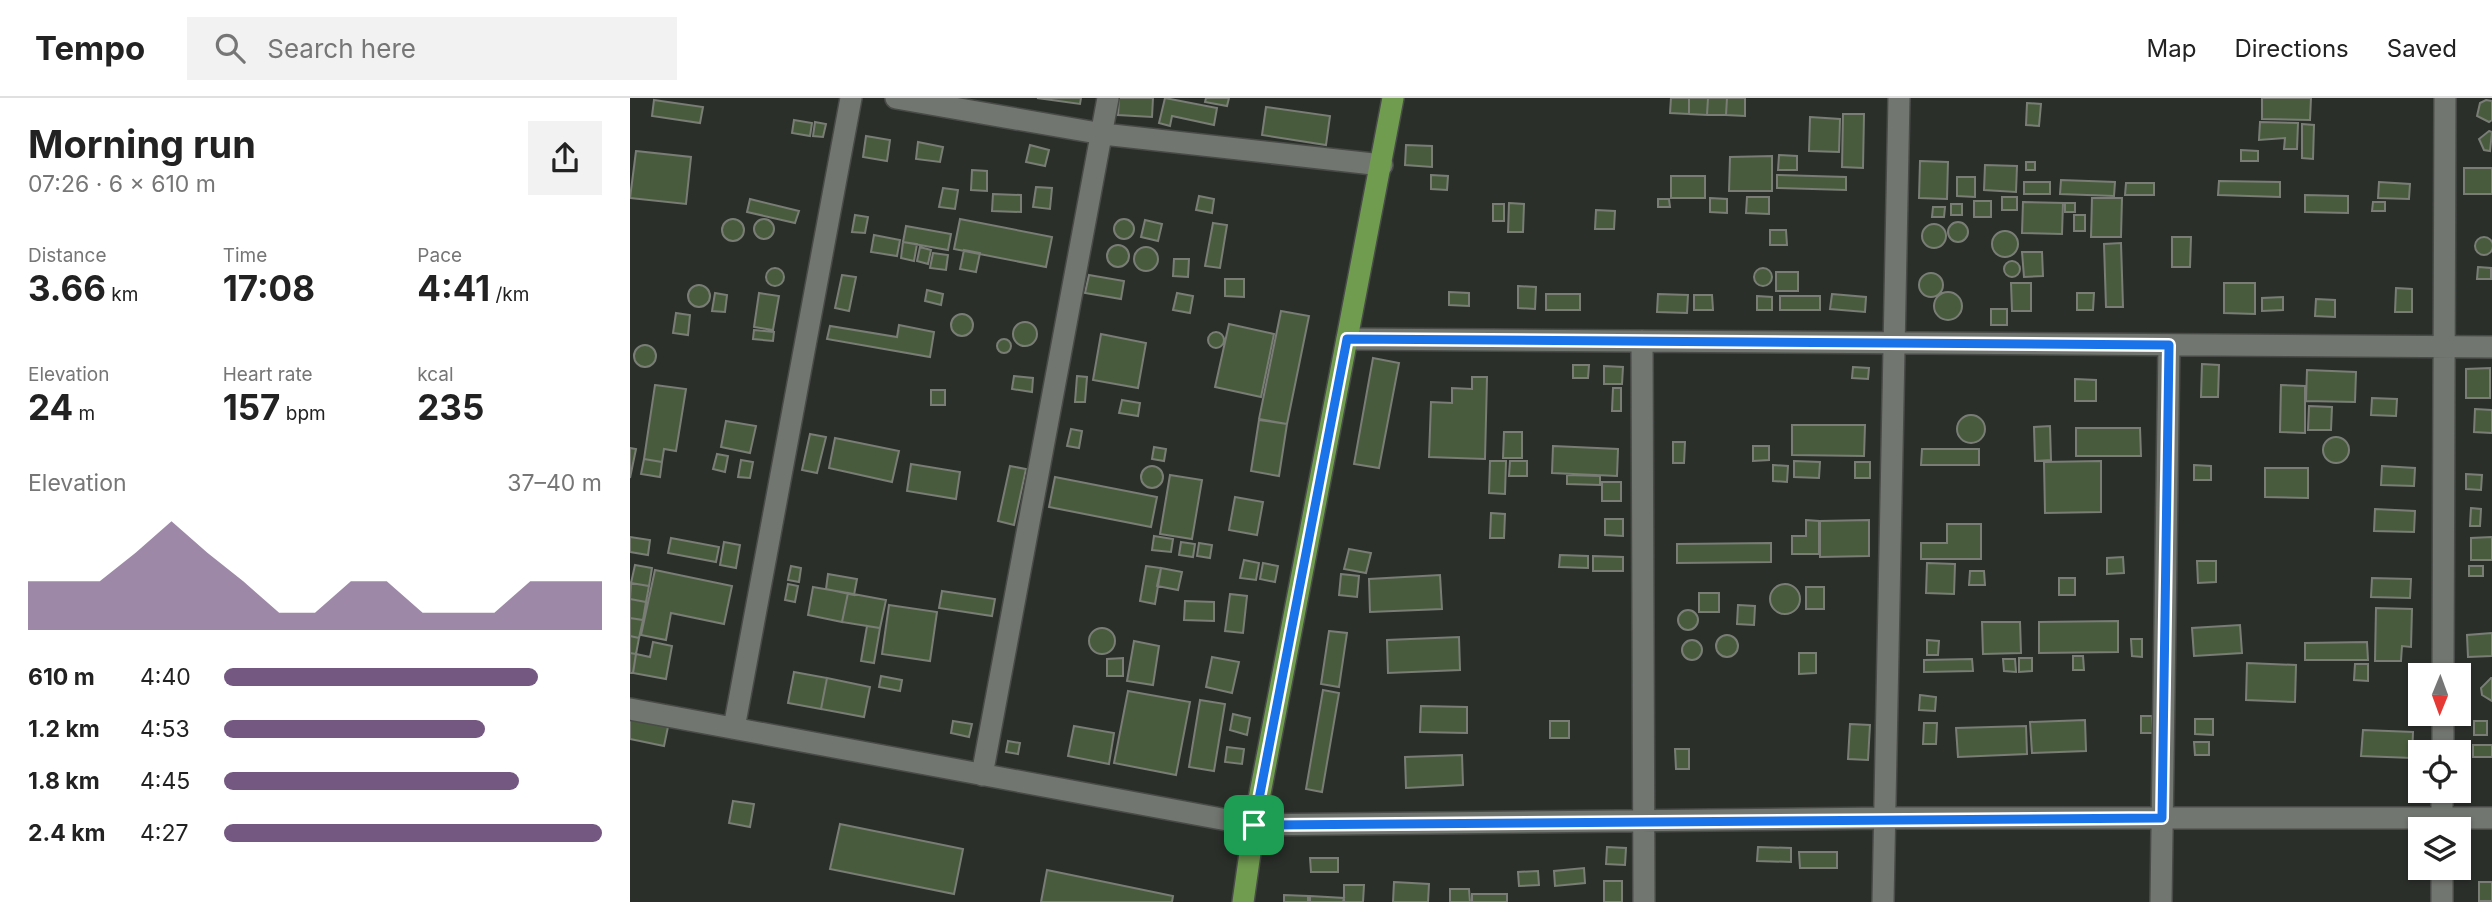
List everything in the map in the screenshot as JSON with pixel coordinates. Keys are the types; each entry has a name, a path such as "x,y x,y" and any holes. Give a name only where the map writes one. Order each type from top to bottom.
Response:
{"main road":[{"path":"1243,902 1254,825 1393,98"}],"street":[{"path":"734,728 851,98"},
{"path":"896,98 1103,134 1382,165"},
{"path":"982,775 1108,98"},
{"path":"1883,902 1899,98"},
{"path":"2443,663 2445,98"},
{"path":"1347,339 2492,347"},
{"path":"1642,341 1644,902"},
{"path":"2161,902 2169,345"},
{"path":"630,709 1254,825 1884,818 2162,818 2408,823"},
{"path":"2471,821 2492,818"},
{"path":"2442,880 2442,902"}],"building":[{"path":"1037,98 1081,98 1080,104"},
{"path":"1119,98 1153,98 1152,117 1118,115"},
{"path":"1165,98 1217,108 1214,125 1172,116 1170,126 1159,123"},
{"path":"1206,98 1229,98 1227,106 1205,102"},
{"path":"1671,98 1689,98 1689,114 1670,113"},
{"path":"1689,98 1708,98 1707,115 1689,114"},
{"path":"1708,98 1727,98 1726,115 1707,115"},
{"path":"1727,98 1745,98 1745,116 1726,115"},
{"path":"2262,98 2311,98 2310,120 2262,119"},
{"path":"654,100 703,107 700,123 652,116"},
{"path":"2492,101 2492,120 2489,122 2477,116 2480,103"},
{"path":"2027,103 2041,104 2039,126 2026,125"},
{"path":"1266,107 1330,116 1326,145 1262,135"},
{"path":"1843,114 1864,114 1863,168 1842,167"},
{"path":"1810,117 1840,119 1839,152 1809,151"},
{"path":"794,120 812,123 810,136 792,133"},
{"path":"815,122 826,124 823,137 813,136"},
{"path":"2260,122 2298,123 2297,149 2284,149 2285,138 2259,140"},
{"path":"2302,124 2314,125 2313,159 2302,158"},
{"path":"2489,131 2492,132 2490,151 2484,150 2479,139"},
{"path":"866,136 890,140 887,161 863,157"},
{"path":"918,142 943,147 940,162 916,159"},
{"path":"1030,145 1049,150 1045,166 1026,162"},
{"path":"1406,145 1432,146 1432,167 1405,165"},
{"path":"2241,150 2258,151 2258,161 2241,161"},
{"path":"636,151 691,157 686,204 630,198"},
{"path":"1779,155 1797,156 1797,170 1778,170"},
{"path":"1772,156 1772,191 1729,191 1730,157"},
{"path":"1920,161 1948,162 1947,199 1919,198"},
{"path":"2026,162 2035,162 2035,170 2026,170"},
{"path":"1985,165 2017,166 2016,192 1984,190"},
{"path":"2464,168 2492,168 2492,194 2464,194"},
{"path":"972,170 987,171 987,191 971,190"},
{"path":"1431,175 1448,176 1447,190 1431,189"},
{"path":"1777,175 1846,177 1846,190 1777,188"},
{"path":"1671,176 1705,176 1705,198 1671,198"},
{"path":"1957,177 1975,177 1975,197 1957,196"},
{"path":"2061,180 2115,182 2114,196 2060,194"},
{"path":"2219,181 2280,182 2280,197 2218,195"},
{"path":"2024,182 2050,182 2050,194 2024,194"},
{"path":"2379,182 2410,184 2409,199 2378,198"},
{"path":"2126,183 2154,183 2154,195 2125,195"},
{"path":"1036,187 1052,188 1050,209 1033,207"},
{"path":"943,188 958,190 955,209 939,207"},
{"path":"993,194 1021,195 1021,212 992,211"},
{"path":"2305,195 2348,196 2348,213 2305,212"},
{"path":"1199,196 1214,199 1212,213 1196,210"},
{"path":"1747,197 1769,197 1769,214 1746,213"},
{"path":"2002,197 2017,197 2017,210 2002,210"},
{"path":"1710,198 1727,199 1727,213 1710,212"},
{"path":"2092,198 2122,198 2121,237 2091,237"},
{"path":"750,199 799,211 795,223 747,212"},
{"path":"1658,199 1669,199 1670,207 1658,207"},
{"path":"1974,201 1991,201 1991,217 1974,217"},
{"path":"2023,202 2063,203 2062,234 2022,233"},
{"path":"2373,202 2385,202 2385,211 2372,211"},
{"path":"1509,203 1524,204 1523,232 1508,232"},
{"path":"2065,203 2075,203 2075,212 2065,212"},
{"path":"1493,204 1504,204 1504,221 1493,221"},
{"path":"1951,204 1962,204 1962,215 1951,215"},
{"path":"1933,207 1945,207 1944,217 1932,217"},
{"path":"1596,210 1615,211 1614,229 1595,229"},
{"path":"855,215 868,217 865,233 852,232"},
{"path":"2074,215 2085,215 2085,231 2074,231"},
{"path":"733,219 741,222 744,230 741,238 733,241 725,238 722,230 725,222"},
{"path":"764,219 771,222 774,229 771,236 764,239 757,236 754,229 757,222"},
{"path":"960,219 1052,237 1046,267 954,249"},
{"path":"1124,219 1131,222 1134,229 1131,236 1124,239 1117,236 1114,229 1117,222"},
{"path":"1145,220 1162,224 1158,241 1141,237"},
{"path":"1954,222 1962,222 1968,232 1962,242 1954,242 1948,236 1948,228"},
{"path":"1213,223 1227,225 1220,268 1205,266"},
{"path":"1934,224 1943,227 1946,236 1943,245 1934,248 1925,245 1922,236 1925,227"},
{"path":"906,226 951,234 948,250 903,242"},
{"path":"1770,230 1786,230 1787,245 1770,245"},
{"path":"2005,231 2014,235 2018,244 2014,253 2005,257 1996,253 1992,244 1996,235"},
{"path":"874,235 900,240 897,256 871,252"},
{"path":"2172,237 2191,237 2190,267 2172,267"},
{"path":"2484,237 2490,240 2493,246 2490,252 2484,255 2478,252 2475,246 2478,240"},
{"path":"903,242 917,244 914,261 901,258"},
{"path":"2121,243 2123,307 2106,307 2104,244"},
{"path":"1118,245 1126,248 1129,256 1126,264 1118,267 1110,264 1107,256 1110,248"},
{"path":"920,247 931,250 928,264 917,261"},
{"path":"1146,247 1155,250 1158,259 1155,268 1146,271 1137,268 1134,259 1137,250"},
{"path":"964,250 980,253 976,272 960,269"},
{"path":"2022,252 2042,252 2043,276 2024,277"},
{"path":"933,253 948,255 946,270 930,268"},
{"path":"1174,259 1189,259 1188,277 1173,276"},
{"path":"2009,261 2015,261 2020,269 2018,275 2009,277 2004,272 2004,266"},
{"path":"2478,267 2491,268 2491,279 2477,279"},
{"path":"775,268 781,271 784,277 781,283 775,286 769,283 766,277 769,271"},
{"path":"1759,268 1767,268 1772,277 1770,284 1759,286 1754,281 1754,273"},
{"path":"1776,272 1798,272 1798,291 1776,291"},
{"path":"1926,273 1936,273 1943,280 1943,290 1936,297 1926,297 1919,290 1919,280"},
{"path":"842,275 856,277 849,311 835,308"},
{"path":"1089,275 1124,281 1121,299 1085,293"},
{"path":"1225,279 1244,279 1244,297 1225,296"},
{"path":"2011,283 2031,283 2031,311 2012,311"},
{"path":"2224,283 2255,283 2255,314 2224,313"},
{"path":"699,285 707,288 710,296 707,304 699,307 691,304 688,296 691,288"},
{"path":"1518,286 1536,287 1535,309 1518,308"},
{"path":"2396,288 2412,289 2412,312 2395,312"},
{"path":"927,290 943,294 941,305 925,301"},
{"path":"1449,292 1469,293 1469,306 1449,305"},
{"path":"1948,292 1958,296 1962,306 1958,316 1948,320 1938,316 1934,306 1938,296"},
{"path":"715,293 727,295 725,312 712,311"},
{"path":"759,293 779,296 773,330 754,327"},
{"path":"1177,293 1193,296 1190,313 1173,310"},
{"path":"2077,293 2094,293 2093,310 2077,310"},
{"path":"1546,294 1580,294 1580,310 1546,310"},
{"path":"1658,294 1688,295 1687,313 1657,312"},
{"path":"1832,294 1866,297 1865,312 1830,309"},
{"path":"1694,295 1712,295 1713,310 1694,310"},
{"path":"1757,296 1772,297 1772,310 1757,310"},
{"path":"1780,296 1820,296 1820,310 1780,310"},
{"path":"2283,297 2283,310 2262,311 2262,298"},
{"path":"2316,299 2335,300 2335,317 2315,316"},
{"path":"1991,309 2007,309 2007,325 1991,325"},
{"path":"1281,311 1309,316 1287,424 1259,419"},
{"path":"676,313 690,315 688,335 673,333"},
{"path":"958,314 966,314 973,321 973,329 966,336 958,336 951,329 951,321"},
{"path":"1025,322 1034,325 1037,334 1034,343 1025,346 1016,343 1013,334 1016,325"},
{"path":"1229,324 1274,334 1261,397 1215,387"},
{"path":"899,325 934,332 930,357 827,339 830,326 897,337"},
{"path":"754,330 774,332 773,341 753,339"},
{"path":"1216,332 1224,340 1216,348 1208,340"},
{"path":"1101,334 1146,343 1138,388 1093,380"},
{"path":"1001,339 1007,339 1011,346 1007,353 1001,353 997,349 997,343"},
{"path":"645,345 653,348 656,356 653,364 645,367 637,364 634,356 637,348"},
{"path":"1373,358 1399,363 1379,468 1354,464"},
{"path":"2202,364 2219,365 2218,397 2201,397"},
{"path":"1573,365 1589,365 1588,378 1573,378"},
{"path":"1604,366 1623,367 1622,384 1604,384"},
{"path":"1853,367 1869,368 1868,379 1852,378"},
{"path":"2490,368 2490,398 2466,398 2466,369"},
{"path":"2307,370 2356,372 2355,402 2306,401"},
{"path":"1014,376 1033,378 1032,392 1012,389"},
{"path":"1077,376 1087,377 1085,402 1075,402"},
{"path":"1472,377 1487,377 1485,459 1429,457 1431,402 1452,403 1452,388 1472,389"},
{"path":"2075,379 2096,380 2096,401 2075,401"},
{"path":"655,385 686,389 676,451 664,449 662,462 644,459"},
{"path":"2281,385 2305,386 2305,433 2280,432"},
{"path":"1613,388 1621,388 1621,411 1612,411"},
{"path":"931,390 945,390 945,405 931,405"},
{"path":"2372,398 2397,399 2396,416 2371,415"},
{"path":"1122,400 1140,403 1138,416 1119,413"},
{"path":"2309,406 2332,407 2331,430 2308,430"},
{"path":"2475,409 2492,410 2492,433 2474,432"},
{"path":"1971,415 1981,419 1985,429 1981,439 1971,443 1961,439 1957,429 1961,419"},
{"path":"1259,420 1287,424 1279,476 1251,471"},
{"path":"726,421 756,426 750,453 721,447"},
{"path":"1792,425 1865,425 1864,456 1792,455"},
{"path":"2050,426 2051,460 2035,461 2034,427"},
{"path":"2076,428 2140,428 2141,456 2076,456"},
{"path":"1071,429 1082,431 1079,448 1067,446"},
{"path":"1504,432 1522,432 1522,458 1503,458"},
{"path":"810,434 826,437 817,473 802,470"},
{"path":"2336,437 2345,441 2349,450 2345,459 2336,463 2327,459 2323,450 2327,441"},
{"path":"835,438 899,451 892,482 829,468"},
{"path":"1673,442 1685,442 1684,463 1673,463"},
{"path":"1553,446 1618,449 1617,476 1552,473"},
{"path":"1753,446 1769,446 1769,460 1753,461"},
{"path":"1154,447 1166,449 1164,461 1152,459"},
{"path":"630,448 636,449 630,478"},
{"path":"1922,449 1979,449 1979,465 1921,465"},
{"path":"717,454 728,456 725,472 713,469"},
{"path":"644,459 662,462 660,477 641,474"},
{"path":"741,460 753,462 750,478 738,477"},
{"path":"1490,461 1506,461 1505,494 1489,493"},
{"path":"1510,461 1527,461 1527,476 1509,476"},
{"path":"1794,461 1820,462 1819,478 1794,477"},
{"path":"2101,461 2101,512 2045,513 2044,462"},
{"path":"1855,462 1870,462 1870,478 1855,478"},
{"path":"911,464 960,472 956,499 907,491"},
{"path":"1773,465 1788,466 1787,482 1773,481"},
{"path":"2194,465 2211,466 2211,480 2194,480"},
{"path":"1010,466 1026,469 1014,525 998,521"},
{"path":"1152,466 1160,469 1163,477 1160,485 1152,488 1144,485 1141,477 1144,469"},
{"path":"2382,466 2415,468 2414,486 2381,485"},
{"path":"2265,468 2308,468 2308,498 2265,497"},
{"path":"2466,474 2482,475 2481,490 2466,489"},
{"path":"1170,475 1202,480 1192,539 1160,534"},
{"path":"1567,475 1600,476 1600,485 1567,484"},
{"path":"1055,477 1157,497 1151,527 1049,507"},
{"path":"1602,482 1621,482 1621,501 1602,501"},
{"path":"1235,497 1263,502 1257,535 1229,530"},
{"path":"2471,508 2481,509 2480,526 2470,526"},
{"path":"2375,509 2415,511 2414,532 2374,531"},
{"path":"1491,513 1505,514 1504,538 1490,538"},
{"path":"1605,519 1623,519 1623,536 1605,535"},
{"path":"1806,520 1819,521 1819,554 1792,554 1792,536 1806,536"},
{"path":"1869,520 1869,556 1820,557 1820,521"},
{"path":"1947,524 1981,524 1981,559 1921,559 1921,543 1947,543"},
{"path":"1154,536 1173,539 1171,552 1152,550"},
{"path":"630,537 650,540 648,555 630,552"},
{"path":"2492,537 2492,560 2471,560 2471,538"},
{"path":"671,538 719,547 716,562 668,553"},
{"path":"724,542 740,545 736,568 720,565"},
{"path":"1181,542 1195,544 1193,557 1179,555"},
{"path":"1199,543 1212,545 1210,558 1197,556"},
{"path":"1771,543 1771,562 1677,563 1677,544"},
{"path":"1349,549 1371,553 1366,573 1344,569"},
{"path":"1560,555 1588,556 1588,568 1559,567"},
{"path":"1593,556 1623,557 1623,571 1593,571"},
{"path":"2123,557 2124,573 2107,574 2107,558"},
{"path":"1244,560 1259,563 1256,580 1240,578"},
{"path":"2197,561 2216,561 2216,582 2198,583"},
{"path":"1263,563 1278,566 1275,582 1260,579"},
{"path":"1927,563 1955,564 1954,594 1926,593"},
{"path":"635,565 652,568 649,586 631,583"},
{"path":"791,566 801,568 799,582 788,580"},
{"path":"1146,566 1161,568 1155,604 1140,601"},
{"path":"2469,566 2483,566 2483,576 2469,576"},
{"path":"1161,568 1182,572 1178,590 1157,586"},
{"path":"655,570 732,586 724,624 671,613 666,640 641,635"},
{"path":"1970,571 1984,571 1985,585 1969,585"},
{"path":"828,574 857,579 854,595 826,589"},
{"path":"1341,574 1359,576 1357,597 1339,595"},
{"path":"1440,575 1442,609 1370,612 1369,579"},
{"path":"2059,578 2075,578 2075,595 2059,595"},
{"path":"2372,578 2411,579 2410,598 2371,597"},
{"path":"631,583 649,586 646,602 630,599"},
{"path":"788,584 798,586 795,602 785,600"},
{"path":"1785,584 1796,588 1800,599 1796,610 1785,614 1774,610 1770,599 1774,588"},
{"path":"813,587 848,593 842,622 808,615"},
{"path":"1806,587 1824,587 1824,609 1806,609"},
{"path":"942,591 995,599 992,616 939,608"},
{"path":"848,593 886,600 880,628 842,622"},
{"path":"1699,593 1719,593 1719,612 1699,612"},
{"path":"1230,594 1247,596 1243,633 1225,631"},
{"path":"630,599 646,602 643,620 630,618"},
{"path":"1185,601 1214,602 1214,621 1184,620"},
{"path":"889,605 937,612 930,661 882,654"},
{"path":"1738,605 1755,606 1754,625 1737,624"},
{"path":"2376,608 2412,609 2411,647 2402,646 2401,661 2375,661"},
{"path":"1688,610 1695,613 1698,620 1695,627 1688,630 1681,627 1678,620 1681,613"},
{"path":"630,618 643,620 639,638 630,636"},
{"path":"2118,621 2118,652 2039,653 2039,622"},
{"path":"1982,622 2020,622 2021,653 1983,654"},
{"path":"2240,625 2242,653 2194,656 2192,628"},
{"path":"867,626 880,628 874,663 861,661"},
{"path":"1102,628 1111,632 1115,641 1111,650 1102,654 1093,650 1089,641 1093,632"},
{"path":"1329,631 1347,633 1339,687 1321,684"},
{"path":"2492,633 2492,656 2468,657 2467,635"},
{"path":"1727,635 1735,638 1738,646 1735,654 1727,657 1719,654 1716,646 1719,638"},
{"path":"630,636 639,638 636,654 630,653"},
{"path":"1459,637 1460,670 1388,673 1387,640"},
{"path":"2131,639 2142,639 2142,657 2132,656"},
{"path":"1692,640 1699,643 1702,650 1699,657 1692,660 1685,657 1682,650 1685,643"},
{"path":"1927,640 1939,641 1938,655 1927,655"},
{"path":"1134,641 1159,646 1153,685 1127,681"},
{"path":"653,642 672,646 666,679 633,673 636,654 650,657"},
{"path":"2367,642 2368,660 2305,660 2305,643"},
{"path":"630,653 636,654 633,673 630,673"},
{"path":"1799,653 1816,653 1816,673 1799,674"},
{"path":"2073,656 2083,656 2084,670 2073,670"},
{"path":"1212,657 1239,662 1232,693 1206,687"},
{"path":"1123,658 1123,676 1107,676 1107,659"},
{"path":"2019,658 2032,658 2032,671 2019,672"},
{"path":"1972,659 1973,671 1924,672 1924,660"},
{"path":"2003,659 2015,659 2016,672 2004,671"},
{"path":"2247,663 2296,665 2295,702 2246,700"},
{"path":"2355,664 2368,664 2368,681 2354,680"},
{"path":"794,672 827,678 821,709 788,703"},
{"path":"881,676 902,680 900,691 879,687"},
{"path":"827,678 870,687 864,717 821,709"},
{"path":"2491,678 2492,701 2482,695 2481,688"},
{"path":"1323,690 1339,693 1322,792 1306,789"},
{"path":"1128,691 1190,702 1176,775 1114,763"},
{"path":"1920,695 1936,697 1935,711 1919,710"},
{"path":"1200,700 1225,704 1214,771 1189,767"},
{"path":"1421,706 1467,707 1467,733 1420,732"},
{"path":"630,714 669,722 664,746 630,739"},
{"path":"1233,714 1250,718 1247,735 1230,730"},
{"path":"2141,716 2152,716 2153,733 2141,733"},
{"path":"2195,719 2213,719 2213,735 2195,734"},
{"path":"2085,720 2086,751 2032,753 2030,722"},
{"path":"953,721 972,724 969,737 951,733"},
{"path":"1550,721 1569,721 1569,738 1550,738"},
{"path":"2474,721 2487,721 2487,735 2474,735"},
{"path":"1924,723 1937,723 1936,744 1923,744"},
{"path":"1850,724 1870,725 1868,760 1848,759"},
{"path":"1074,726 1114,733 1109,764 1068,756"},
{"path":"2026,726 2027,754 1958,757 1956,728"},
{"path":"2363,730 2413,732 2413,740 2408,740 2408,758 2361,756"},
{"path":"1008,741 1020,743 1018,754 1006,752"},
{"path":"2194,742 2209,742 2209,755 2195,755"},
{"path":"2473,745 2492,745 2492,757 2473,757"},
{"path":"1227,747 1244,749 1242,764 1225,762"},
{"path":"1675,749 1689,749 1689,769 1676,769"},
{"path":"1462,755 1463,785 1406,788 1405,757"},
{"path":"733,801 754,804 750,827 729,823"},
{"path":"840,824 963,849 954,894 830,869"},
{"path":"1607,847 1626,848 1625,865 1606,864"},
{"path":"1758,847 1791,848 1791,862 1757,861"},
{"path":"1799,852 1837,852 1837,868 1800,868"},
{"path":"1310,858 1338,858 1338,872 1311,872"},
{"path":"1584,868 1585,883 1555,886 1554,871"},
{"path":"1047,870 1173,896 1172,902 1041,902"},
{"path":"1538,871 1539,885 1519,886 1518,872"},
{"path":"1604,881 1622,881 1622,902 1604,902"},
{"path":"1394,882 1429,884 1428,902 1393,902"},
{"path":"2479,882 2492,882 2492,901 2479,901"},
{"path":"1344,885 1364,885 1363,902 1344,902"},
{"path":"1450,889 1469,889 1470,902 1450,902"},
{"path":"1472,894 1507,894 1507,902 1472,902"},
{"path":"1284,895 1308,896 1308,902 1284,902"},
{"path":"1310,896 1344,898 1343,902 1310,902"}],"route":[{"path":"1347,339 2169,345 2162,818 1884,818 1254,825 1347,339"}]}
